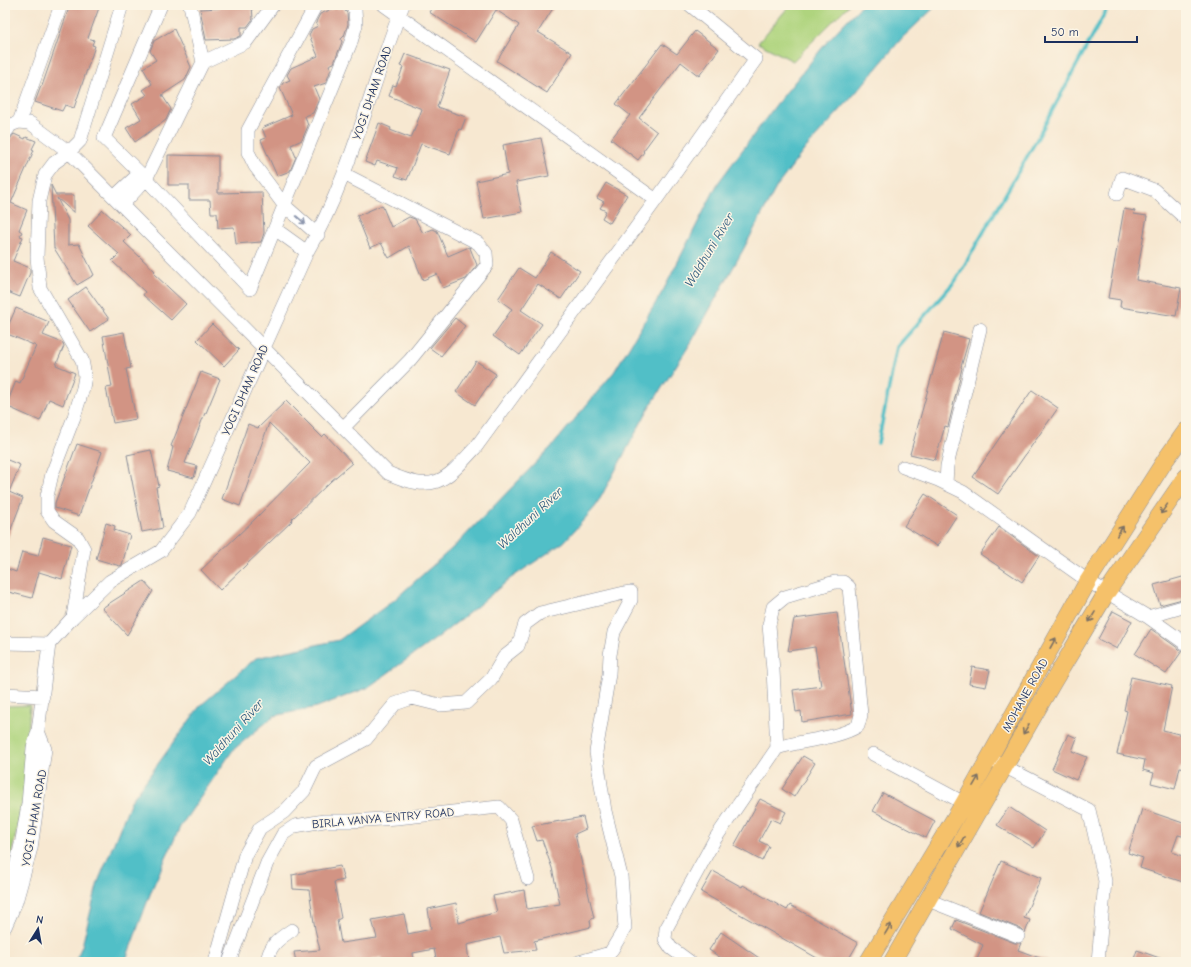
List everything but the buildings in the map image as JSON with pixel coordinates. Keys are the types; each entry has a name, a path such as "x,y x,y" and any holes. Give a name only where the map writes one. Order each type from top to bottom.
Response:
{"main road":[{"name":"MOHANE ROAD","path":"868,962 990,758 1088,581 1166,459 1186,431"},
{"name":"MOHANE ROAD","path":"892,962 1053,682 1107,592 1186,477"}],"street":[{"path":"19,122 61,5"},
{"path":"73,617 84,549 78,538 54,521 47,511 47,496 52,474 79,403 85,376 82,360 40,288 37,256 39,201 45,175 54,163 69,152 80,141 122,5"},
{"path":"161,5 104,138 143,176 250,289 351,42 356,24 356,9 350,5"},
{"path":"190,5 203,62"},
{"path":"118,201 143,176 203,62 246,42 273,5"},
{"path":"316,5 248,130 248,152 255,166 284,206 318,235"},
{"path":"384,5 401,11 656,200"},
{"path":"5,133 11,125 19,122 30,123 69,152 388,473 405,480 425,484 442,480 453,472 476,447 656,200 756,59 690,5"},
{"name":"YOGI DHAM ROAD","path":"5,900 15,871 22,840 28,804 33,748 38,731 49,644 65,628 73,617 110,581 161,551 190,513 307,252 318,235 344,174 401,11"},
{"path":"343,428 410,360 487,265 486,253 478,244 344,174"},
{"path":"1117,194 1122,178 1132,181 1154,190 1186,219"},
{"path":"275,229 307,252"},
{"path":"946,483 947,466 980,329"},
{"path":"903,467 946,483 963,492 1088,581 1148,617 1186,644"},
{"path":"690,962 670,948 665,939 666,929 715,839 777,748 791,743 849,732 858,726 861,715 849,587 843,582 835,582 786,597 773,607 769,625 777,748"},
{"path":"215,962 245,855 260,828 284,812 304,791 316,766 366,739 395,704 412,698 440,705 466,703 491,678 504,657 518,646 525,624 540,613 631,592 631,600 614,632 610,655 609,674 596,752 605,811 621,876 625,928 610,953 579,962"},
{"path":"1148,617 1186,606"},
{"path":"5,643 49,644"},
{"path":"5,694 42,696"},
{"name":"YOGI DHAM ROAD","path":"5,927 16,902 31,848 45,749 38,731"},
{"path":"872,754 964,803"},
{"path":"990,758 1089,810 1105,882 1098,962"},
{"name":"BIRLA VANYA ENTRY ROAD","path":"229,962 267,863 283,834 295,826 324,821 389,819 499,807 510,820 528,879"},
{"path":"928,900 1018,936"},
{"path":"267,962 275,942 292,930"}],"green space":[{"path":"790,5 849,5 793,61 758,43"},
{"path":"30,705 24,800 9,864 5,862 5,706"}],"water":[{"name":"Waldhuni River","path":"862,5 937,5 902,38 853,96 805,149 777,186 692,341 649,408 596,506 564,542 511,578 441,635 367,688 317,707 274,716 233,750 180,827 152,889 125,962 75,962 82,946 98,882 131,801 200,706 256,658 339,640 393,601 459,542 554,444 614,372 664,289 718,183 775,106 831,37"}],"waterway":[{"path":"878,443 897,347 956,280 1036,141 1109,5"}]}
